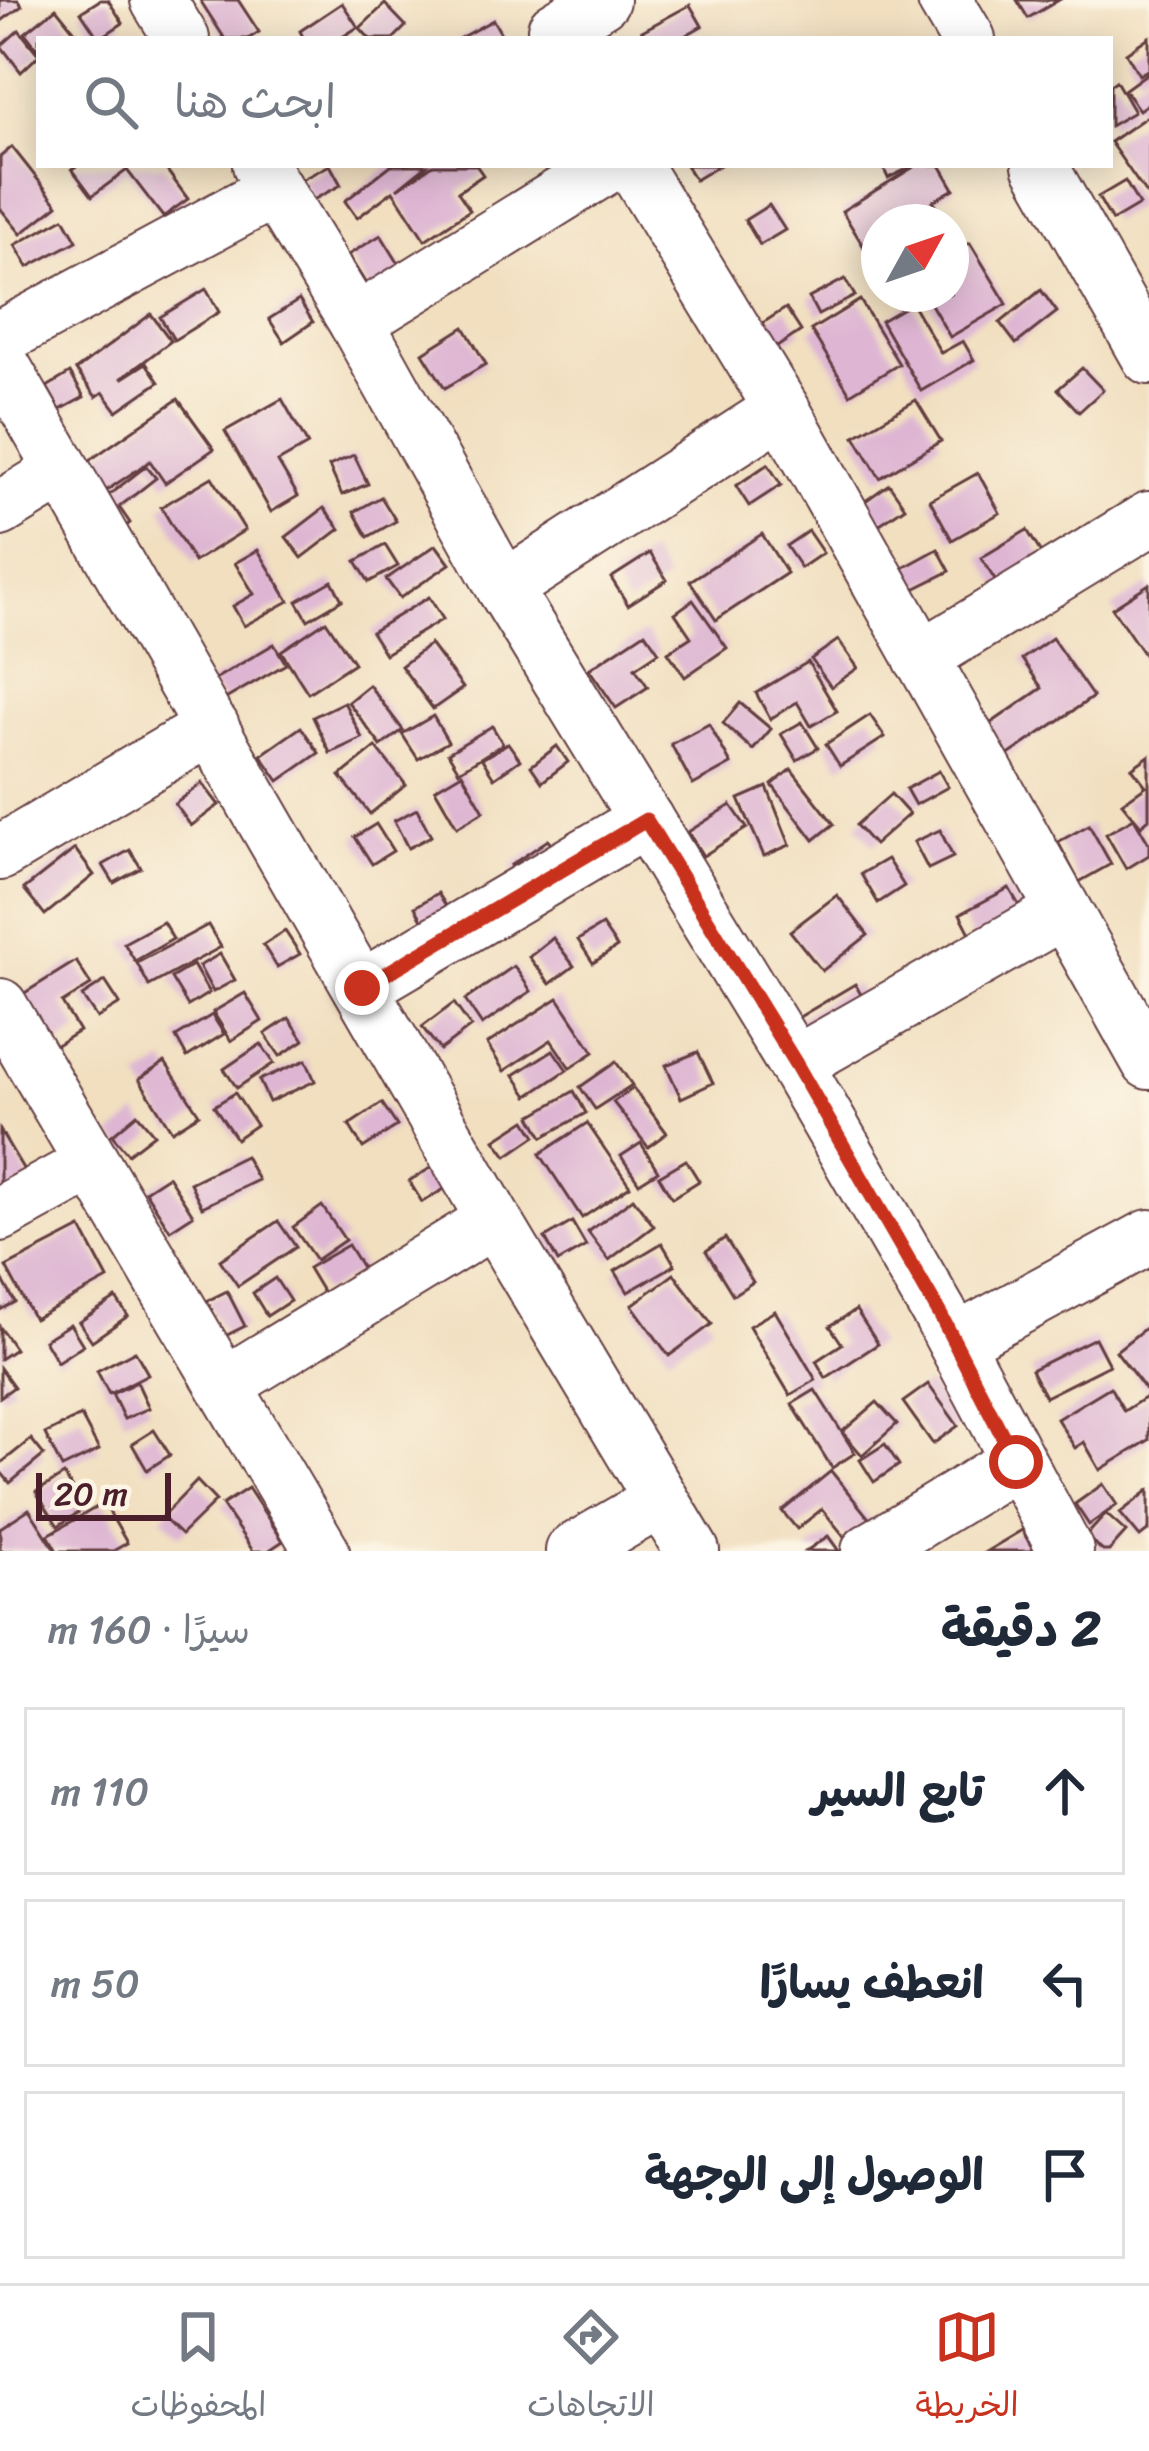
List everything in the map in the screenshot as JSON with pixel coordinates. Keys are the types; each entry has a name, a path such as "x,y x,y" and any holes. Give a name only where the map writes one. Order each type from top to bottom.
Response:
{"street":[{"path":"158,0 180,36"},
{"path":"551,23 602,0"},
{"path":"945,0 966,36"},
{"path":"356,322 604,168"},
{"path":"635,168 782,409 1149,1063"},
{"path":"1042,168 1149,356"},
{"path":"0,338 267,178 356,322 504,588 796,1064 955,1342 1066,1551"},
{"path":"0,362 494,1220 692,1551"},
{"path":"504,588 782,409"},
{"path":"0,509 62,470"},
{"path":"921,658 1149,519"},
{"path":"0,853 212,727"},
{"path":"362,988 646,820"},
{"path":"796,1064 1062,912"},
{"path":"0,1006 322,1551"},
{"path":"0,1214 91,1164"},
{"path":"224,1384 494,1220"},
{"path":"955,1342 1149,1237"},
{"path":"869,1551 1016,1462"},
{"path":"572,1551 661,1500"}],"building":[{"path":"0,0 18,0 22,6 0,22"},
{"path":"108,0 123,23 97,36 81,12"},
{"path":"200,0 238,0 259,32 223,36"},
{"path":"1017,0 1059,0 1028,18"},
{"path":"342,3 358,27 344,36 302,36 300,31"},
{"path":"385,4 406,26 396,36 367,36 360,28"},
{"path":"690,5 702,26 684,36 645,36 642,31"},
{"path":"56,8 79,36 36,36 36,47 25,33"},
{"path":"493,20 502,36 464,36"},
{"path":"19,30 36,58 21,72 1,46"},
{"path":"1149,37 1149,69 1139,75 1126,53"},
{"path":"1149,72 1149,103 1139,110 1124,90"},
{"path":"1116,81 1134,112 1113,124"},
{"path":"1149,115 1146,194 1113,146 1113,140"},
{"path":"12,147 58,205 21,234 0,208 0,157"},
{"path":"165,168 188,199 163,217 127,170 92,196 72,169"},
{"path":"332,168 341,185 313,200 301,180"},
{"path":"387,168 423,168 397,189 428,168 478,168 483,175 458,192 470,210 425,240 393,191 357,218 345,201"},
{"path":"688,168 715,168 695,180"},
{"path":"883,168 909,168 888,178"},
{"path":"912,168 942,168 954,189 935,204 861,204 861,242 842,211"},
{"path":"1125,181 1139,205 1112,221 1098,197"},
{"path":"769,205 785,230 760,245 745,220"},
{"path":"64,218 77,241 28,267 15,245"},
{"path":"381,235 412,285 379,305 348,255"},
{"path":"969,244 1007,304 950,337 935,312 969,312"},
{"path":"845,279 855,296 818,315 809,298"},
{"path":"206,289 219,312 174,340 160,317"},
{"path":"1041,290 1057,312 1016,344 1000,323"},
{"path":"299,300 313,322 284,342 269,319"},
{"path":"860,300 861,312 867,312 899,364 850,394 811,330"},
{"path":"786,308 801,331 774,349 758,326"},
{"path":"896,312 917,312 941,353 963,341 974,360 921,391 881,321"},
{"path":"151,314 171,341 121,379 146,363 159,382 117,411 103,392 96,397 76,370"},
{"path":"464,327 486,364 445,388 423,353"},
{"path":"1082,368 1103,390 1079,412 1058,389"},
{"path":"70,373 84,397 60,410 47,387"},
{"path":"178,399 214,449 165,483 150,461 97,497 77,469"},
{"path":"282,399 308,445 278,462 298,496 271,512 225,431"},
{"path":"916,400 941,441 880,478 855,436"},
{"path":"354,455 368,484 342,495 329,466"},
{"path":"768,464 781,485 749,506 736,486"},
{"path":"146,466 156,478 119,507 130,523 114,536 92,508"},
{"path":"978,473 1000,513 952,540 930,500"},
{"path":"212,477 245,530 194,562 161,507"},
{"path":"889,484 905,507 877,526 861,504"},
{"path":"381,497 396,521 368,537 354,512"},
{"path":"324,508 340,529 302,558 286,537"},
{"path":"1027,530 1055,576 1010,604 981,558"},
{"path":"808,531 823,553 801,568 786,546"},
{"path":"762,534 787,573 716,620 690,581"},
{"path":"385,545 398,566 369,582 356,561"},
{"path":"436,545 450,564 400,598 386,579"},
{"path":"938,549 950,571 914,589 903,568"},
{"path":"258,550 289,601 244,626 233,606 254,594 235,563"},
{"path":"650,553 667,580 628,605 611,578"},
{"path":"332,581 342,600 308,620 297,601"},
{"path":"1149,584 1149,662 1112,608"},
{"path":"429,597 443,619 385,654 371,632"},
{"path":"693,600 727,648 685,677 668,652 691,637 675,613"},
{"path":"326,621 354,663 308,693 281,651"},
{"path":"645,632 659,652 635,668 648,687 616,708 589,669"},
{"path":"1052,638 1093,697 1007,756 987,726 1042,688 1022,659"},
{"path":"838,640 858,668 831,687 811,659"},
{"path":"274,644 286,664 222,701 210,682"},
{"path":"430,644 463,688 433,709 401,666"},
{"path":"808,662 837,711 811,726 797,702 770,719 756,693"},
{"path":"369,685 403,730 381,746 348,702"},
{"path":"344,702 362,738 330,753 313,717"},
{"path":"740,703 771,729 753,750 723,723"},
{"path":"870,715 885,737 840,766 826,744"},
{"path":"433,716 448,742 418,759 402,734"},
{"path":"802,722 818,748 797,760 781,734"},
{"path":"709,724 731,764 693,785 671,744"},
{"path":"492,726 503,744 459,771 448,753"},
{"path":"301,727 319,753 279,781 261,755"},
{"path":"508,743 520,760 494,778 482,759"},
{"path":"557,746 568,762 542,782 531,766"},
{"path":"376,747 406,785 370,814 340,776"},
{"path":"1149,756 1149,819 1141,826 1122,803 1146,786 1132,768"},
{"path":"791,769 834,824 814,840 772,785"},
{"path":"939,771 948,787 915,805 906,789"},
{"path":"462,773 484,811 457,827 435,789"},
{"path":"202,783 219,805 191,826 175,804"},
{"path":"767,787 790,845 764,856 739,799"},
{"path":"891,794 909,814 874,845 856,825"},
{"path":"731,805 747,828 703,856 688,832"},
{"path":"417,809 431,836 408,848 394,821"},
{"path":"1134,818 1149,844 1149,855 1126,869 1106,834"},
{"path":"376,824 393,851 372,864 355,837"},
{"path":"1089,825 1111,864 1079,882 1058,842"},
{"path":"940,830 953,857 928,869 914,842"},
{"path":"548,840 562,861 525,886 511,865"},
{"path":"75,849 94,875 45,915 24,889"},
{"path":"130,850 141,868 114,883 103,865"},
{"path":"887,859 904,886 878,903 861,874"},
{"path":"1009,888 1024,914 974,941 960,914"},
{"path":"438,893 453,917 429,932 415,907"},
{"path":"837,895 868,935 822,971 790,931"},
{"path":"163,922 173,939 135,961 124,943"},
{"path":"208,925 221,947 149,986 137,963"},
{"path":"602,925 617,947 593,963 578,940"},
{"path":"285,931 300,954 277,967 263,945"},
{"path":"553,938 574,966 550,984 529,957"},
{"path":"220,954 235,980 213,992 199,966"},
{"path":"76,961 91,985 62,1003 79,1031 55,1046 23,994"},
{"path":"193,965 209,993 188,1006 171,978"},
{"path":"514,966 531,991 482,1025 465,1000"},
{"path":"105,981 120,1004 97,1018 82,996"},
{"path":"855,984 868,1007 809,1041 796,1019"},
{"path":"245,993 262,1021 231,1041 213,1012"},
{"path":"558,998 594,1052 570,1068 551,1040 504,1071 487,1044"},
{"path":"454,1003 471,1027 440,1050 422,1027"},
{"path":"212,1015 224,1034 187,1057 176,1037"},
{"path":"289,1018 304,1040 280,1056 265,1034"},
{"path":"261,1044 274,1063 237,1088 224,1069"},
{"path":"553,1050 567,1070 528,1096 514,1075"},
{"path":"698,1052 713,1083 681,1098 666,1065"},
{"path":"306,1060 315,1081 269,1102 259,1080"},
{"path":"165,1062 199,1114 172,1131 139,1079"},
{"path":"616,1062 632,1085 595,1109 580,1087"},
{"path":"633,1088 667,1133 648,1147 613,1102"},
{"path":"574,1091 586,1113 543,1137 531,1116"},
{"path":"235,1093 256,1125 236,1139 214,1106"},
{"path":"382,1103 397,1126 363,1148 349,1125"},
{"path":"137,1114 154,1134 128,1154 112,1135"},
{"path":"526,1120 536,1136 507,1156 495,1140"},
{"path":"587,1123 630,1186 582,1218 540,1154"},
{"path":"0,1130 31,1182 0,1200"},
{"path":"641,1143 658,1171 639,1183 621,1156"},
{"path":"245,1156 258,1180 202,1207 190,1183"},
{"path":"686,1160 699,1181 672,1198 659,1176"},
{"path":"434,1166 446,1188 422,1202 409,1181"},
{"path":"168,1176 193,1215 170,1230 145,1191"},
{"path":"633,1198 654,1226 609,1260 588,1232"},
{"path":"322,1206 345,1240 316,1260 293,1227"},
{"path":"278,1221 296,1247 238,1286 220,1260"},
{"path":"572,1222 586,1246 558,1262 545,1238"},
{"path":"81,1228 108,1279 34,1319 6,1267"},
{"path":"725,1238 753,1282 733,1295 706,1251"},
{"path":"662,1243 675,1265 628,1292 615,1271"},
{"path":"348,1245 363,1269 323,1293 308,1268"},
{"path":"674,1274 712,1324 669,1356 632,1305"},
{"path":"0,1275 15,1302 0,1310"},
{"path":"275,1278 290,1301 267,1316 253,1293"},
{"path":"227,1291 245,1326 225,1336 207,1301"},
{"path":"116,1298 128,1316 92,1341 79,1322"},
{"path":"856,1310 878,1344 826,1378 816,1361 842,1344 830,1326"},
{"path":"775,1311 816,1380 790,1395 749,1326"},
{"path":"70,1324 83,1345 57,1362 44,1340"},
{"path":"1149,1325 1149,1394 1116,1351"},
{"path":"0,1327 15,1349 0,1359"},
{"path":"1095,1338 1109,1365 1045,1397 1031,1370"},
{"path":"135,1351 148,1374 109,1394 97,1371"},
{"path":"0,1368 14,1387 0,1397"},
{"path":"137,1382 149,1408 124,1419 112,1394"},
{"path":"928,1384 958,1426 933,1444 903,1402"},
{"path":"1110,1387 1124,1411 1149,1395 1149,1440 1100,1470 1084,1442 1075,1448 1057,1419"},
{"path":"815,1390 855,1453 832,1468 792,1404"},
{"path":"877,1402 897,1424 862,1455 842,1432"},
{"path":"81,1416 99,1450 62,1468 45,1434"},
{"path":"154,1430 170,1455 147,1470 132,1444"},
{"path":"31,1439 44,1455 10,1483 0,1464"},
{"path":"885,1444 899,1465 874,1482 860,1460"},
{"path":"831,1471 880,1532 856,1551 822,1509 797,1529 782,1511"},
{"path":"64,1475 85,1508 58,1526 36,1492"},
{"path":"197,1481 216,1501 181,1535 162,1517"},
{"path":"1103,1484 1117,1505 1089,1525 1075,1504"},
{"path":"248,1488 283,1541 268,1551 253,1551 222,1505"},
{"path":"1149,1490 1149,1530 1140,1537 1120,1513"},
{"path":"104,1503 127,1543 113,1551 57,1551 48,1535"},
{"path":"29,1509 56,1551 0,1551 0,1528"},
{"path":"1106,1514 1126,1532 1109,1551 1103,1551 1086,1536"},
{"path":"1022,1530 1034,1551 987,1551"},
{"path":"828,1536 839,1551 806,1551"}],"route":[{"path":"362,988 646,820 796,1064 941,1316 1016,1462"}]}
